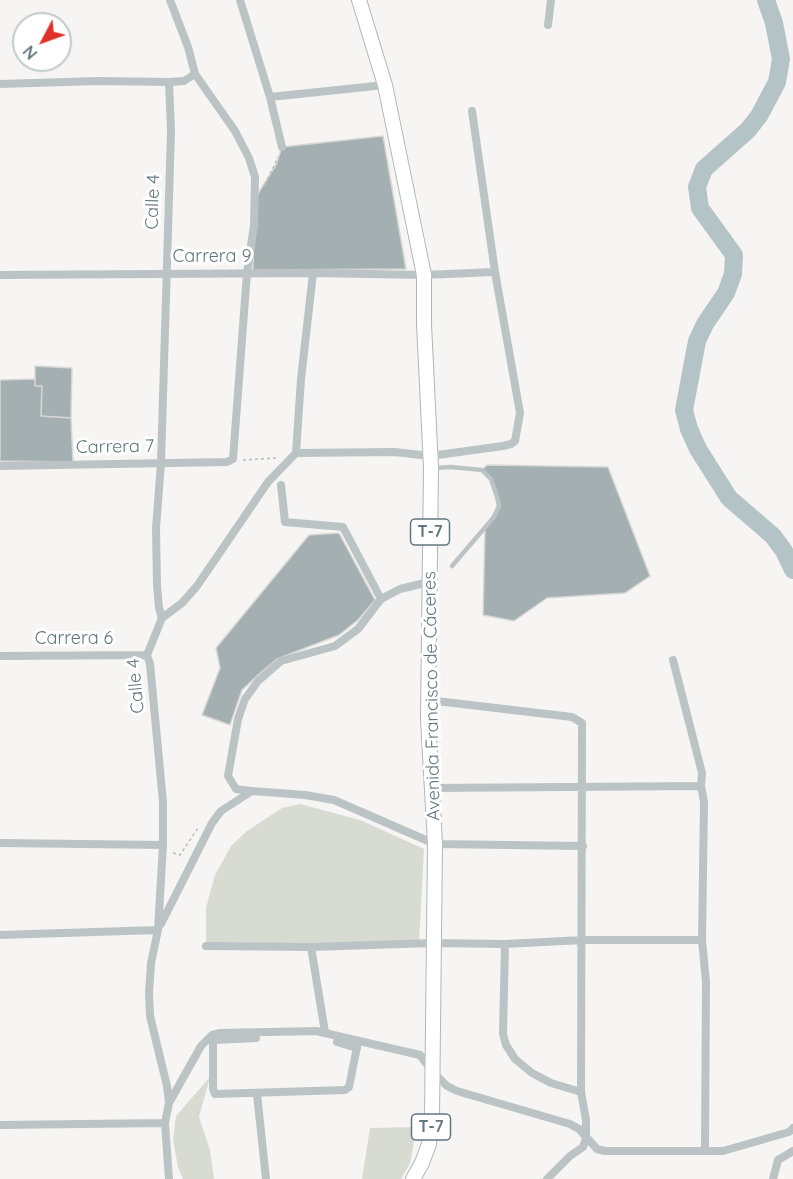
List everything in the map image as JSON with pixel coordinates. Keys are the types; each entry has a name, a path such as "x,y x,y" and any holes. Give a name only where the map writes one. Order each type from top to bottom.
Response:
{"main road":[{"name":"Avenida Francisco de Cáceres","path":"359,0 385,85 424,275 430,462 428,700 435,843 432,1116 429,1144 413,1179"}],"street":[{"path":"170,0 188,46 195,74 218,104 243,144 255,177 254,225 233,459 230,461"},
{"path":"240,0 270,97 282,147"},
{"path":"548,25 551,0"},
{"path":"0,84 98,81 169,82 184,81 195,74"},
{"name":"Calle 4","path":"169,82 171,131 161,463 156,550 159,608 162,618 147,655 150,664 163,802 158,930 151,963 149,993 150,1016 169,1103 165,1123 169,1179"},
{"path":"270,97 385,85"},
{"path":"294,455 395,452 430,462 503,446 515,441 520,413 495,272 472,111"},
{"name":"Carrera 9","path":"0,275 167,273 424,275 495,272"},
{"path":"162,618 182,603 197,586 268,482 294,455 313,273"},
{"name":"Carrera 7","path":"0,466 230,461"},
{"path":"281,485 285,522 343,527 381,599"},
{"path":"429,582 400,589 381,599 358,629 344,640 335,646 281,662 258,681 245,699 238,718 228,776 236,789 334,800 435,843 583,846"},
{"name":"Carrera 6","path":"0,656 147,655"},
{"path":"673,660 702,773 701,786 704,802 702,940 706,982 705,1151"},
{"path":"428,700 572,717 582,723 581,1092 586,1120 586,1138 583,1147 570,1156 547,1179"},
{"path":"432,788 701,786"},
{"path":"0,935 158,930 212,823 221,811 252,791"},
{"path":"0,843 163,848"},
{"path":"206,946 311,947 433,943 505,944 583,940 702,940"},
{"path":"505,944 503,1034 506,1046 515,1059 532,1073 551,1083 581,1092"},
{"path":"311,947 325,1032"},
{"path":"169,1103 201,1046 212,1035 325,1032 357,1045"},
{"path":"357,1045 349,1087 345,1090 215,1094 213,1089 213,1043 215,1040 319,1036 357,1045 420,1055 447,1086 457,1091 570,1124 597,1149 605,1151 723,1150 792,1131"},
{"path":"257,1094 266,1179"},
{"path":"0,1125 165,1123"},
{"path":"773,1179 778,1160 793,1151"}],"lane":[{"path":"430,462 482,470 491,479 499,506 494,517 452,566"}],"path":[{"path":"254,200 276,165 282,147"},
{"path":"230,461 294,455"},
{"path":"163,848 180,855 198,828"}],"shaded area":[{"path":"300,804 360,820 424,849 419,943 206,946 206,908 215,875 231,846 247,831 282,808"},
{"path":"210,1077 199,1117 210,1150 214,1179 183,1179 178,1167 173,1140 176,1116"},
{"path":"416,1127 410,1163 401,1179 362,1179 370,1128"}],"building":[{"path":"383,136 406,269 253,270 254,200 276,165 282,147"},
{"path":"35,366 72,368 71,418 41,416 42,386 35,386"},
{"path":"35,379 35,386 42,386 41,416 71,418 73,462 0,461 0,380"},
{"path":"487,465 608,467 650,576 625,593 547,598 514,621 483,615 485,528 499,506 491,479 482,470"},
{"path":"339,533 375,600 358,620 339,635 277,659 258,675 242,690 230,725 202,715 220,668 216,648 309,535"}],"waterway":[{"path":"766,0 774,23 781,59 777,82 759,116 748,130 704,169 697,187 700,208 734,255 733,274 726,293 705,324 697,341 684,410 698,449 729,498 773,536 784,551 793,570"}]}
